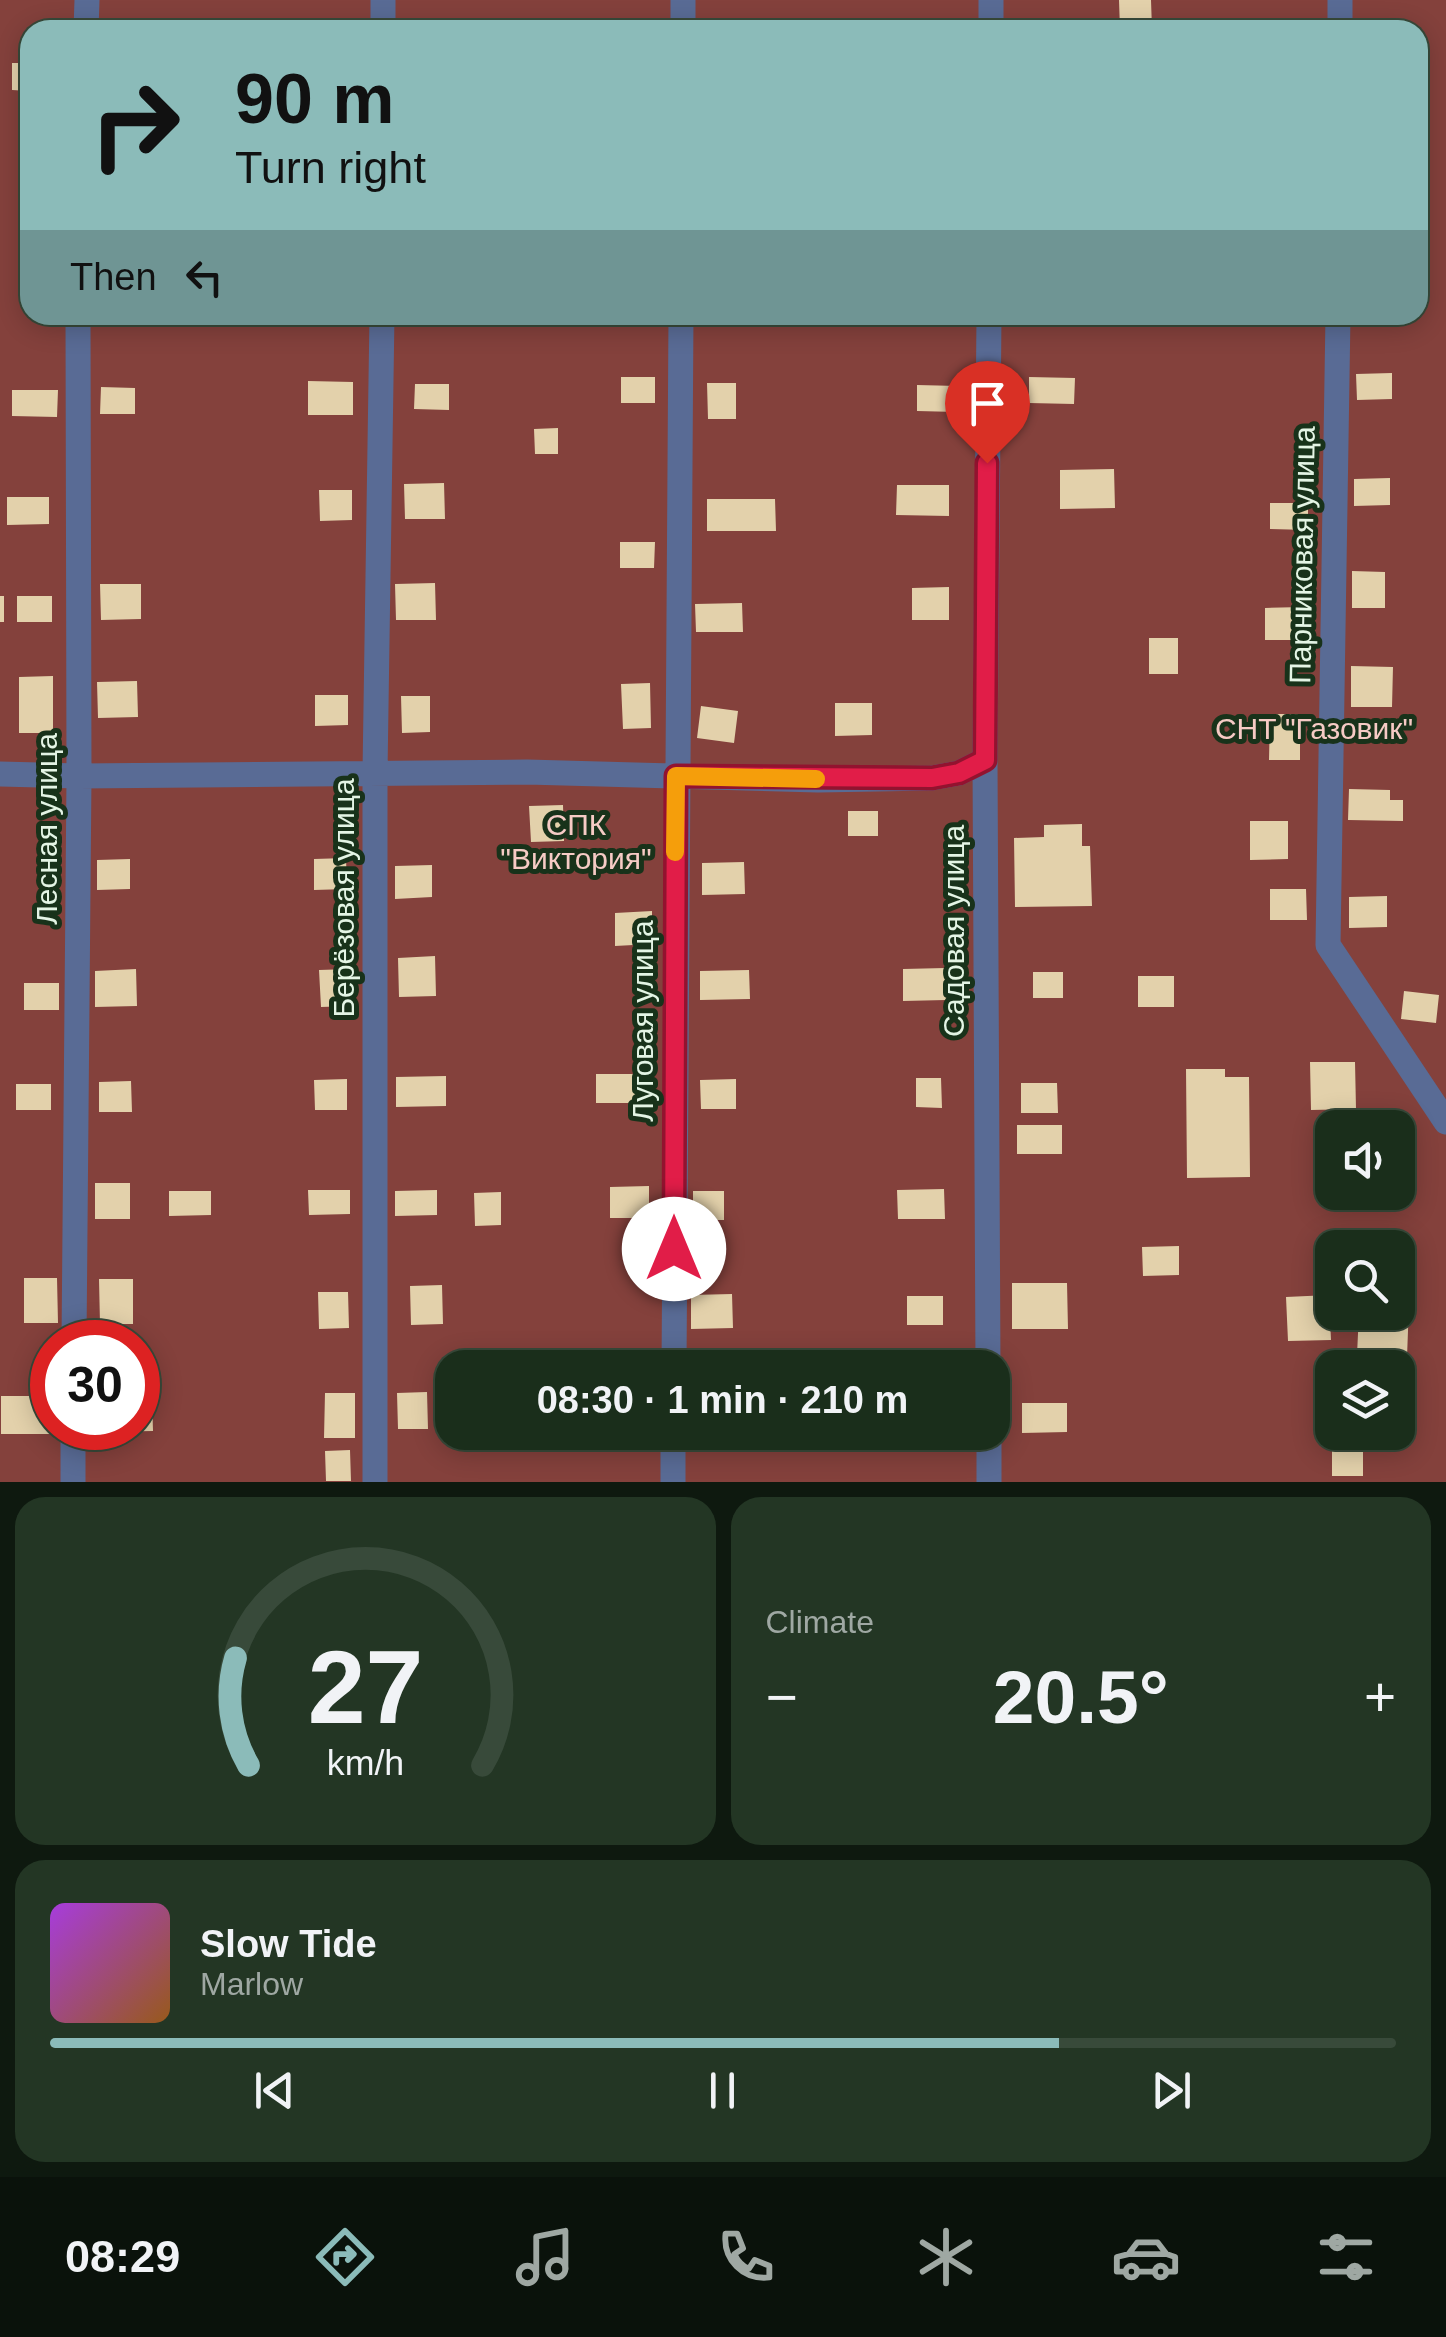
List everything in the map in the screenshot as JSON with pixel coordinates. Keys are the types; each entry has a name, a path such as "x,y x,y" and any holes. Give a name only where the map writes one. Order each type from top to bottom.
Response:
{"street":[{"name":"Лесная улица","path":"74,1320 80,776 78,325"},
{"name":"Берёзовая улица","path":"375,1482 375,772 382,325"},
{"name":"Луговая улица","path":"674,1350 681,325"},
{"name":"Садовая улица","path":"988,325 988,1350"},
{"name":"Парниковая улица","path":"1338,325 1328,945 1446,1122"},
{"path":"0,774 375,772 932,778 959,773 985,760"},
{"path":"73,1450 73,1482"},
{"path":"673,1450 673,1482"},
{"path":"989,1450 989,1482"}],"green space":[{"name":"СПК \"Виктория\"","path":"0,0 1446,0 1446,1482 0,1482"}],"building":[{"path":"1119,0 1151,0 1152,20 1120,20"},
{"path":"12,63 20,63 20,90 12,90"},
{"path":"1392,373 1392,399 1357,400 1356,374"},
{"path":"621,377 655,377 655,403 621,403"},
{"path":"1029,377 1075,378 1074,404 1029,403"},
{"path":"308,381 353,382 353,415 308,415"},
{"path":"707,383 736,383 736,419 708,419"},
{"path":"415,384 449,384 449,410 414,409"},
{"path":"917,385 958,386 957,412 917,411"},
{"path":"101,387 135,388 135,414 100,414"},
{"path":"12,390 58,390 57,417 12,416"},
{"path":"558,428 558,454 535,454 534,429"},
{"path":"1114,469 1115,508 1060,509 1060,470"},
{"path":"1390,478 1390,505 1354,506 1354,479"},
{"path":"444,483 445,519 405,519 404,484"},
{"path":"897,485 949,485 949,516 896,515"},
{"path":"319,490 352,490 352,520 320,521"},
{"path":"7,497 49,497 49,524 7,525"},
{"path":"707,499 775,499 776,531 707,531"},
{"path":"1270,503 1308,503 1308,530 1270,529"},
{"path":"620,542 655,542 654,568 620,568"},
{"path":"1352,571 1385,572 1385,608 1352,608"},
{"path":"435,583 436,620 396,620 395,584"},
{"path":"100,584 141,584 141,619 101,620"},
{"path":"949,587 949,620 912,620 912,588"},
{"path":"0,596 4,596 4,622 0,622"},
{"path":"17,596 52,596 52,622 17,622"},
{"path":"742,603 743,632 696,632 695,604"},
{"path":"1303,607 1303,640 1265,640 1265,608"},
{"path":"1149,638 1178,638 1178,674 1149,674"},
{"path":"1351,666 1393,667 1392,707 1351,707"},
{"path":"53,676 53,733 19,733 19,677"},
{"path":"137,681 138,717 98,718 97,682"},
{"path":"650,683 651,728 623,729 621,684"},
{"path":"315,695 348,695 348,725 315,726"},
{"path":"401,696 430,696 430,732 402,733"},
{"path":"835,703 872,703 872,735 835,736"},
{"path":"701,706 738,711 734,743 697,738"},
{"path":"1270,714 1300,714 1300,760 1269,760"},
{"path":"1349,789 1390,790 1390,800 1403,800 1403,821 1348,820"},
{"path":"563,805 564,841 531,842 529,806"},
{"path":"848,811 878,811 878,836 848,836"},
{"path":"1250,821 1288,821 1288,859 1250,860"},
{"path":"1082,824 1082,846 1090,846 1092,906 1015,907 1014,838 1044,837 1044,825"},
{"path":"346,858 347,889 314,890 314,859"},
{"path":"130,859 130,889 97,890 97,860"},
{"path":"744,862 745,894 702,895 702,863"},
{"path":"432,865 432,897 395,899 395,866"},
{"path":"1270,889 1306,889 1307,920 1270,920"},
{"path":"1387,896 1387,927 1349,928 1349,897"},
{"path":"652,911 652,944 615,946 615,913"},
{"path":"435,956 436,996 399,997 398,958"},
{"path":"945,968 946,1000 903,1001 903,969"},
{"path":"136,969 137,1006 95,1007 95,971"},
{"path":"350,969 351,1006 321,1007 319,970"},
{"path":"749,970 750,999 700,1000 700,971"},
{"path":"1033,972 1063,972 1063,998 1033,998"},
{"path":"1138,976 1174,976 1174,1007 1138,1007"},
{"path":"24,983 59,983 59,1010 24,1010"},
{"path":"1404,991 1439,995 1436,1023 1401,1019"},
{"path":"1310,1062 1355,1062 1356,1109 1311,1110"},
{"path":"1186,1069 1225,1069 1225,1077 1249,1077 1250,1177 1187,1178"},
{"path":"596,1074 646,1074 647,1103 596,1103"},
{"path":"446,1076 446,1106 396,1107 396,1077"},
{"path":"916,1078 941,1078 942,1108 916,1107"},
{"path":"347,1079 347,1110 315,1110 314,1080"},
{"path":"736,1079 736,1109 701,1109 700,1080"},
{"path":"131,1081 132,1112 99,1112 99,1082"},
{"path":"1021,1083 1057,1083 1058,1113 1021,1113"},
{"path":"16,1084 51,1084 51,1110 16,1110"},
{"path":"1017,1125 1062,1125 1062,1154 1017,1154"},
{"path":"95,1183 130,1183 130,1219 95,1219"},
{"path":"649,1186 649,1218 610,1218 610,1187"},
{"path":"944,1189 945,1219 898,1219 897,1190"},
{"path":"308,1190 350,1190 350,1214 309,1215"},
{"path":"437,1190 437,1215 395,1216 395,1191"},
{"path":"169,1191 211,1191 211,1215 169,1216"},
{"path":"693,1191 724,1191 724,1220 693,1220"},
{"path":"501,1192 501,1225 475,1226 474,1193"},
{"path":"1179,1246 1179,1275 1143,1276 1142,1247"},
{"path":"24,1278 57,1278 58,1320 24,1323"},
{"path":"99,1279 133,1279 133,1320 100,1320"},
{"path":"1012,1283 1067,1283 1068,1329 1012,1329"},
{"path":"442,1285 443,1324 411,1325 410,1286"},
{"path":"318,1292 348,1292 349,1328 319,1329"},
{"path":"732,1294 733,1328 691,1329 691,1295"},
{"path":"907,1296 943,1296 943,1325 907,1325"},
{"path":"1315,1296 1315,1330 1331,1330 1331,1340 1288,1341 1286,1297"},
{"path":"1358,1330 1408,1330 1407,1350 1357,1350"},
{"path":"427,1392 428,1429 398,1429 397,1393"},
{"path":"325,1393 355,1393 355,1438 324,1438"},
{"path":"1,1396 30,1396 30,1434 1,1434"},
{"path":"1022,1403 1067,1403 1067,1432 1022,1433"},
{"path":"350,1450 351,1481 326,1481 325,1451"},
{"path":"1332,1450 1363,1450 1363,1476 1332,1476"}],"slow traffic":[{"path":"675,852 676,776 816,779"}],"route":[{"path":"674,1249 676,776 932,778 959,773 985,760 987,463"}],"park label":[{"name":"СНТ \"Газовик\"","path":"1314,728"}]}
